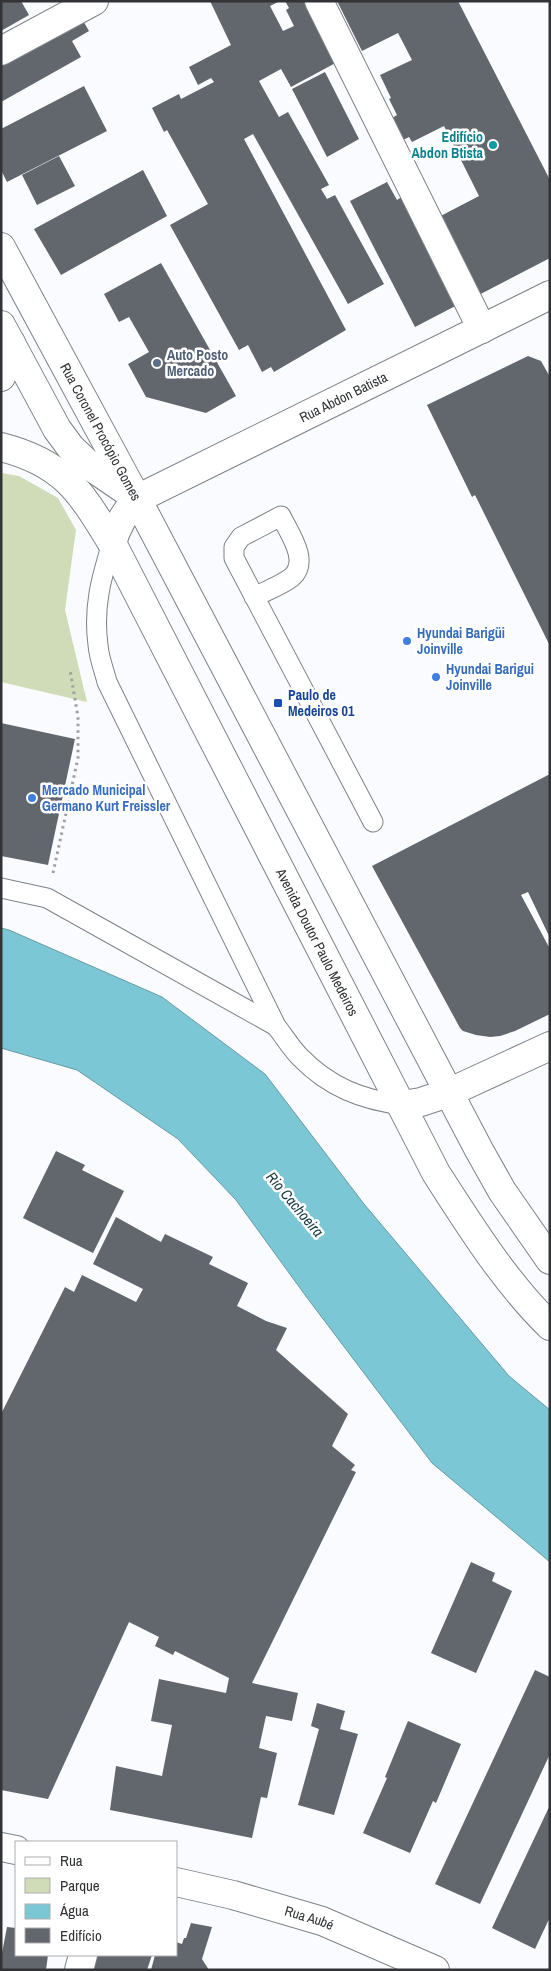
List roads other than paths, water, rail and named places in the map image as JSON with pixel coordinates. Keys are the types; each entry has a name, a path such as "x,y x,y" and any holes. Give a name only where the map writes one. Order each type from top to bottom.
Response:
{"main road":[{"path":"1,51 94,1"},
{"path":"319,1 482,329"},
{"name":"Rua Coronel Procópio Gomes","path":"1,247 137,498"},
{"name":"Rua Abdon Batista","path":"137,498 550,295"},
{"path":"1,377 6,334"},
{"name":"Rua Coronel Procópio Gomes","path":"6,334 57,428 71,448 90,466 137,498"},
{"name":"Avenida Doutor Paulo Medeiros","path":"1,447 36,458 64,478 87,504 112,543 193,704 403,1105 436,1173 458,1208 509,1279 550,1326"},
{"path":"112,543 121,519 137,498 448,1093 502,1191 550,1260"},
{"path":"403,1105 421,1102 448,1093 550,1046"},
{"path":"1,1847 15,1850"},
{"name":"Rua Aubé","path":"178,1882 290,1910 322,1921 435,1970"},
{"path":"79,1970 83,1956"}],"lane":[{"path":"112,543 102,574 95,611 98,647 107,682 276,1026 300,1057 328,1080 356,1095 377,1102 403,1105"},
{"path":"254,597 373,822"},
{"path":"1,888 47,898 276,1026"}],"water":[{"name":"Rio Cachoeira","path":"1,928 162,997 265,1074 364,1204 509,1376 550,1410 550,1562 432,1463 236,1200 178,1139 77,1070 1,1048"}],"place":[{"name":"Edifício Abdon Btista","path":"493,145"},
{"name":"Auto Posto Mercado","path":"157,363"},
{"name":"Hyundai Barigüi Joinville","path":"407,641"},
{"name":"Hyundai Barigui Joinville","path":"436,677"},
{"name":"Paulo de Medeiros 01","path":"278,703"},
{"name":"Mercado Municipal Germano Kurt Freissler","path":"32,798"}]}
